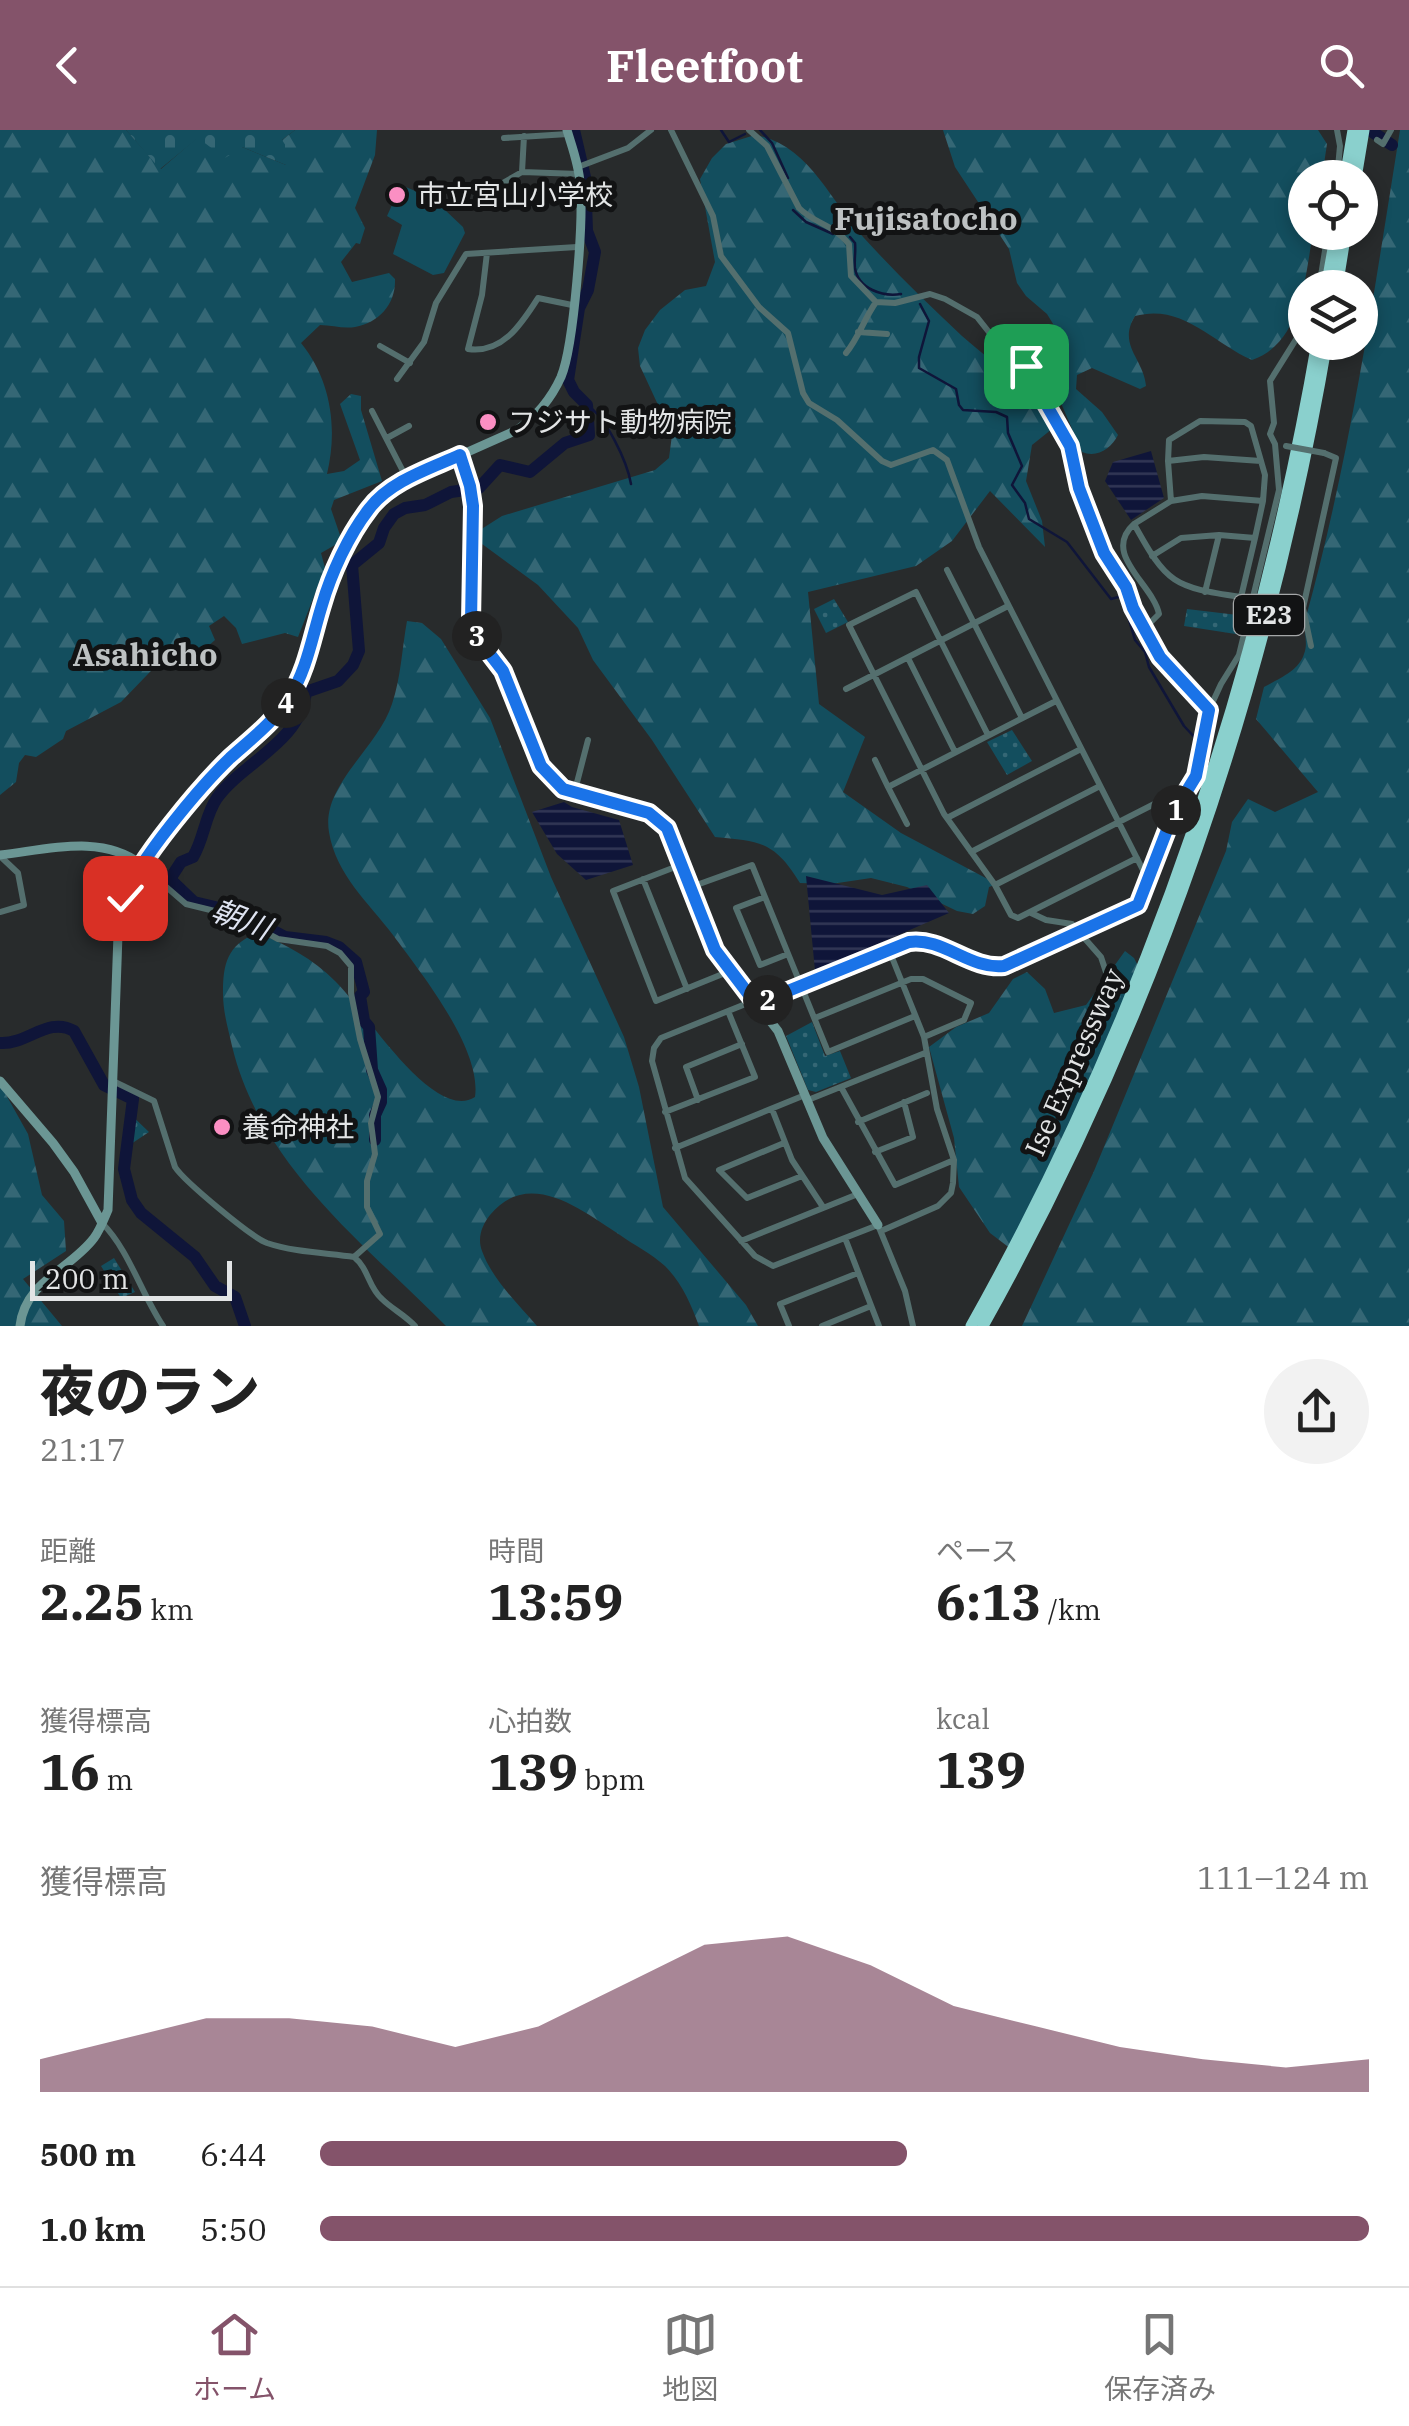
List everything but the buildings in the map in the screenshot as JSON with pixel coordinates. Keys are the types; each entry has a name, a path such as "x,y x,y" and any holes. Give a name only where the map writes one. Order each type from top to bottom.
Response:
{"highway":[{"path":"1348,160 1353,130"},
{"path":"1359,160 1364,130"},
{"name":"Ise Expressway","path":"1182,880 1266,587 1314,360"},
{"name":"Ise Expressway","path":"976,1325 1051,1199 1226,768 1276,590 1302,480 1324,360"}],"street":[{"path":"502,184 522,172 582,168 628,148 651,130"},
{"path":"671,130 712,216 721,256 759,307 788,333 802,393 809,403 837,420 891,464 926,452 942,454 979,547 1148,880"},
{"path":"749,130 767,146 799,208 832,226 849,244 851,276 876,302 895,303 930,294 956,304 977,317 1008,355 1034,373 1070,446 1079,488 1104,553 1168,669 1209,710"},
{"path":"1336,130 1339,160"},
{"path":"20,1326 36,1290 87,1245 108,1210 118,935 128,889 142,865 215,774 284,705 304,670 329,584 368,510 408,479 517,430 544,406 565,364 582,168 568,132 504,138"},
{"path":"522,172 526,134"},
{"path":"398,379 424,342 436,302 466,254 577,247"},
{"path":"486,253 482,295 468,349 484,349 512,336 538,298 572,305"},
{"path":"846,353 876,302"},
{"path":"858,332 887,334"},
{"path":"380,346 410,363"},
{"path":"889,950 924,1037 938,1110 954,1160 953,1182 945,1200 773,1266 755,1256 685,1178 652,1061 656,1043 728,1011 909,942 924,942 982,966 996,967 1014,964 1138,905 1174,812 1196,776 1209,710 1239,655 1279,490 1270,434 1274,409 1270,381 1288,352"},
{"path":"372,411 408,479"},
{"path":"1134,524 1163,573 1204,592 1240,597 1266,488 1251,426 1246,422 1208,420 1170,440 1171,500"},
{"path":"386,438 409,426"},
{"path":"1274,444 1336,458 1303,608 1312,646"},
{"path":"460,455 471,491 471,622 503,671 544,771 558,786 574,794 654,816 671,832 710,941 778,1031 827,1146 879,1228 905,1290 913,1326"},
{"path":"1168,461 1204,457 1261,461"},
{"path":"1145,628 1159,614 1122,548 1126,532 1171,500 1202,496 1263,501"},
{"path":"1259,524 1271,526"},
{"path":"1152,556 1182,538 1219,534 1255,538"},
{"path":"1204,592 1219,534"},
{"path":"948,570 1022,718"},
{"path":"988,735 916,592 849,625 946,818 995,885 1010,916 1018,918 1137,858"},
{"path":"846,689 1008,606"},
{"path":"908,658 955,752"},
{"path":"888,786 1056,700"},
{"path":"574,794 588,740"},
{"path":"946,818 1081,749"},
{"path":"875,760 907,824"},
{"path":"971,852 1100,786"},
{"path":"995,885 1166,798 1174,812"},
{"path":"0,856 90,846 121,852 186,904 236,916 278,939 327,946 340,953 351,966 351,992 360,1038 378,1097 370,1123 375,1160 367,1181 367,1208 380,1234 354,1257"},
{"path":"0,856 18,873 24,905 0,912"},
{"path":"683,864 612,891 656,1001 730,971"},
{"path":"691,887 752,865 828,1052 916,1016"},
{"path":"644,879 688,989"},
{"path":"765,898 736,908 760,965 788,954"},
{"path":"1030,912 1046,920 1072,924 1101,957 1106,972"},
{"path":"815,1018 902,983 923,980 972,1003 964,1020 924,1037"},
{"path":"665,1112 754,1077 728,1011"},
{"path":"698,1100 686,1066 742,1044"},
{"path":"675,1148 925,1052"},
{"path":"0,1082 74,1172 162,1326"},
{"path":"840,1087 895,1186 954,1160"},
{"path":"115,1091 154,1101 181,1176 264,1242 354,1257 363,1265 382,1300 415,1326"},
{"path":"858,1122 928,1092"},
{"path":"875,1152 913,1137 904,1102"},
{"path":"772,1109 784,1143 823,1207"},
{"path":"784,1143 719,1170 747,1198 802,1176"},
{"path":"742,1241 858,1194"},
{"path":"845,1238 879,1326"},
{"path":"789,1326 780,1304 858,1272"},
{"path":"822,1326 871,1306"}],"green space":[{"path":"0,130 126,130 161,169 198,137 242,147 286,165 281,141 295,130 377,130 375,155 355,208 365,228 360,244 356,243 341,262 352,282 389,273 395,279 395,288 378,317 355,327 320,325 301,343 319,373 329,405 332,439 327,474 344,471 360,460 340,404 351,394 361,396 361,410 382,481 334,500 331,509 342,541 321,553 325,568 298,637 285,633 242,644 236,628 224,616 209,626 215,640 199,654 173,648 121,702 66,731 63,739 36,757 25,755 19,763 16,782 0,795"},
{"path":"126,130 295,130 282,140 292,155 286,165 242,147 225,158 198,138 160,169"},
{"path":"943,130 1318,130 1327,144 1325,160 1288,160 1288,250 1310,250 1306,270 1288,270 1288,329 1282,339 1252,360 1182,319 1152,313 1135,316 1130,326 1130,344 1146,386 1140,389 1092,368 1077,375 1076,389 1102,412 1118,435 1103,451 1093,454 1082,452 1058,396 1055,327 1017,283 1009,249 955,167"},
{"path":"1400,130 1409,130 1409,1326 1022,1326 1094,1171 1226,851 1232,822 1248,799 1275,812 1318,792 1256,719 1264,687 1293,670 1305,649 1305,622 1362,360 1378,360 1377,270"},
{"path":"755,135 774,140 804,162 876,251 962,336 1023,389 1052,429 1032,445 1026,481 1042,521 1045,547 990,491 952,541 916,566 808,592 819,704 865,737 843,792 901,833 997,884 989,887 985,906 973,914 957,911 907,887 871,878 831,884 800,883 783,859 765,846 715,837 652,740 593,660 578,628 538,585 478,541 480,530 502,516 655,470 669,458 672,435 640,366 638,348 660,310 685,290 706,286 715,262 700,179 726,144"},
{"path":"401,185 426,192 463,227 465,233 444,273 433,275 393,254 402,225 387,216"},
{"path":"834,599 848,622 826,633 814,609"},
{"path":"1187,609 1246,616 1242,635 1184,626"},
{"path":"407,621 422,623 441,639 490,718 551,877 624,1037 639,1087 663,1207 746,1305 758,1326 699,1326 681,1287 660,1262 573,1205 539,1194 522,1194 505,1201 490,1215 480,1241 492,1271 537,1326 446,1326 319,1200 266,1129 246,1089 226,1020 223,983 233,950 257,933 299,953 327,973 419,1079 439,1094 458,1101 475,1097 475,1078 460,1035 419,970 346,875 329,832 333,798 392,704"},
{"path":"1012,730 1032,761 1007,775 987,742"},
{"path":"1125,951 1138,966 1100,1061 1011,1249 990,1233 959,1187 954,1138 929,1047 956,1027 989,1013 1013,979 1027,972 1045,989 1054,1013 1086,1005"},
{"path":"812,1022 825,1056 840,1051 851,1078 816,1092 808,1090 786,1036"},
{"path":"0,1084 28,1134 42,1195 64,1221 66,1251 23,1279 62,1326 0,1326"},
{"path":"126,1110 149,1132 131,1144 124,1135"},
{"path":"114,1258 135,1292 121,1298 101,1266"}],"shaded area":[{"path":"1151,451 1164,498 1131,520 1105,481 1113,462"},
{"path":"564,802 619,820 633,865 586,880 557,854 532,812"},
{"path":"806,876 882,895 927,885 949,913 815,971"}],"waterway":[{"name":"朝川","path":"375,1140 381,1090 372,1070 369,1027 364,1021 360,996 364,992 356,962 339,947 326,942 285,937 240,913 194,902 170,879 181,862 193,857 217,798 293,725 306,692 338,681 353,665 359,651 352,565 379,543 394,514 451,492 479,488 500,465 530,472 565,443 589,435 587,405 568,380 579,308 588,290 595,252 587,231 585,177 574,130"},
{"path":"721,130 729,142 745,134"},
{"path":"760,130 772,143 788,178"},
{"path":"1371,131 1392,145"},
{"path":"793,210 806,222 833,234"},
{"path":"850,237 855,243 855,268 861,281 879,293 901,294"},
{"path":"920,304 929,321 919,368 956,389 963,410 996,412 1007,417 1008,433 1022,466 1012,485 1025,503 1029,519 1067,542 1111,599 1122,596 1135,640 1145,652 1149,667 1184,726 1199,742"},
{"path":"587,405 615,440 631,484"},
{"path":"0,1043 55,1027 74,1031 104,1085 133,1099 124,1169 132,1200 141,1213 195,1257 215,1286 235,1297 245,1326"}],"place":[{"name":"市立宮山小学校","path":"397,195"},
{"name":"フジサト動物病院","path":"488,422"},
{"name":"養命神社","path":"222,1127"}],"district":[{"name":"Fujisatocho","path":"926,219"},
{"name":"Asahicho","path":"145,655"}],"route":[{"path":"125,898 142,865 188,807 291,695 304,670 329,584 368,510 408,479 460,455 473,506 471,622 503,671 541,766 553,782 574,794 659,819 673,836 715,950 756,1004 909,942 934,944 982,966 1004,966 1138,905 1174,812 1196,776 1209,710 1168,669 1133,608 1126,587 1104,553 1079,488 1063,430 1052,416 1034,373 1026,366"}]}
